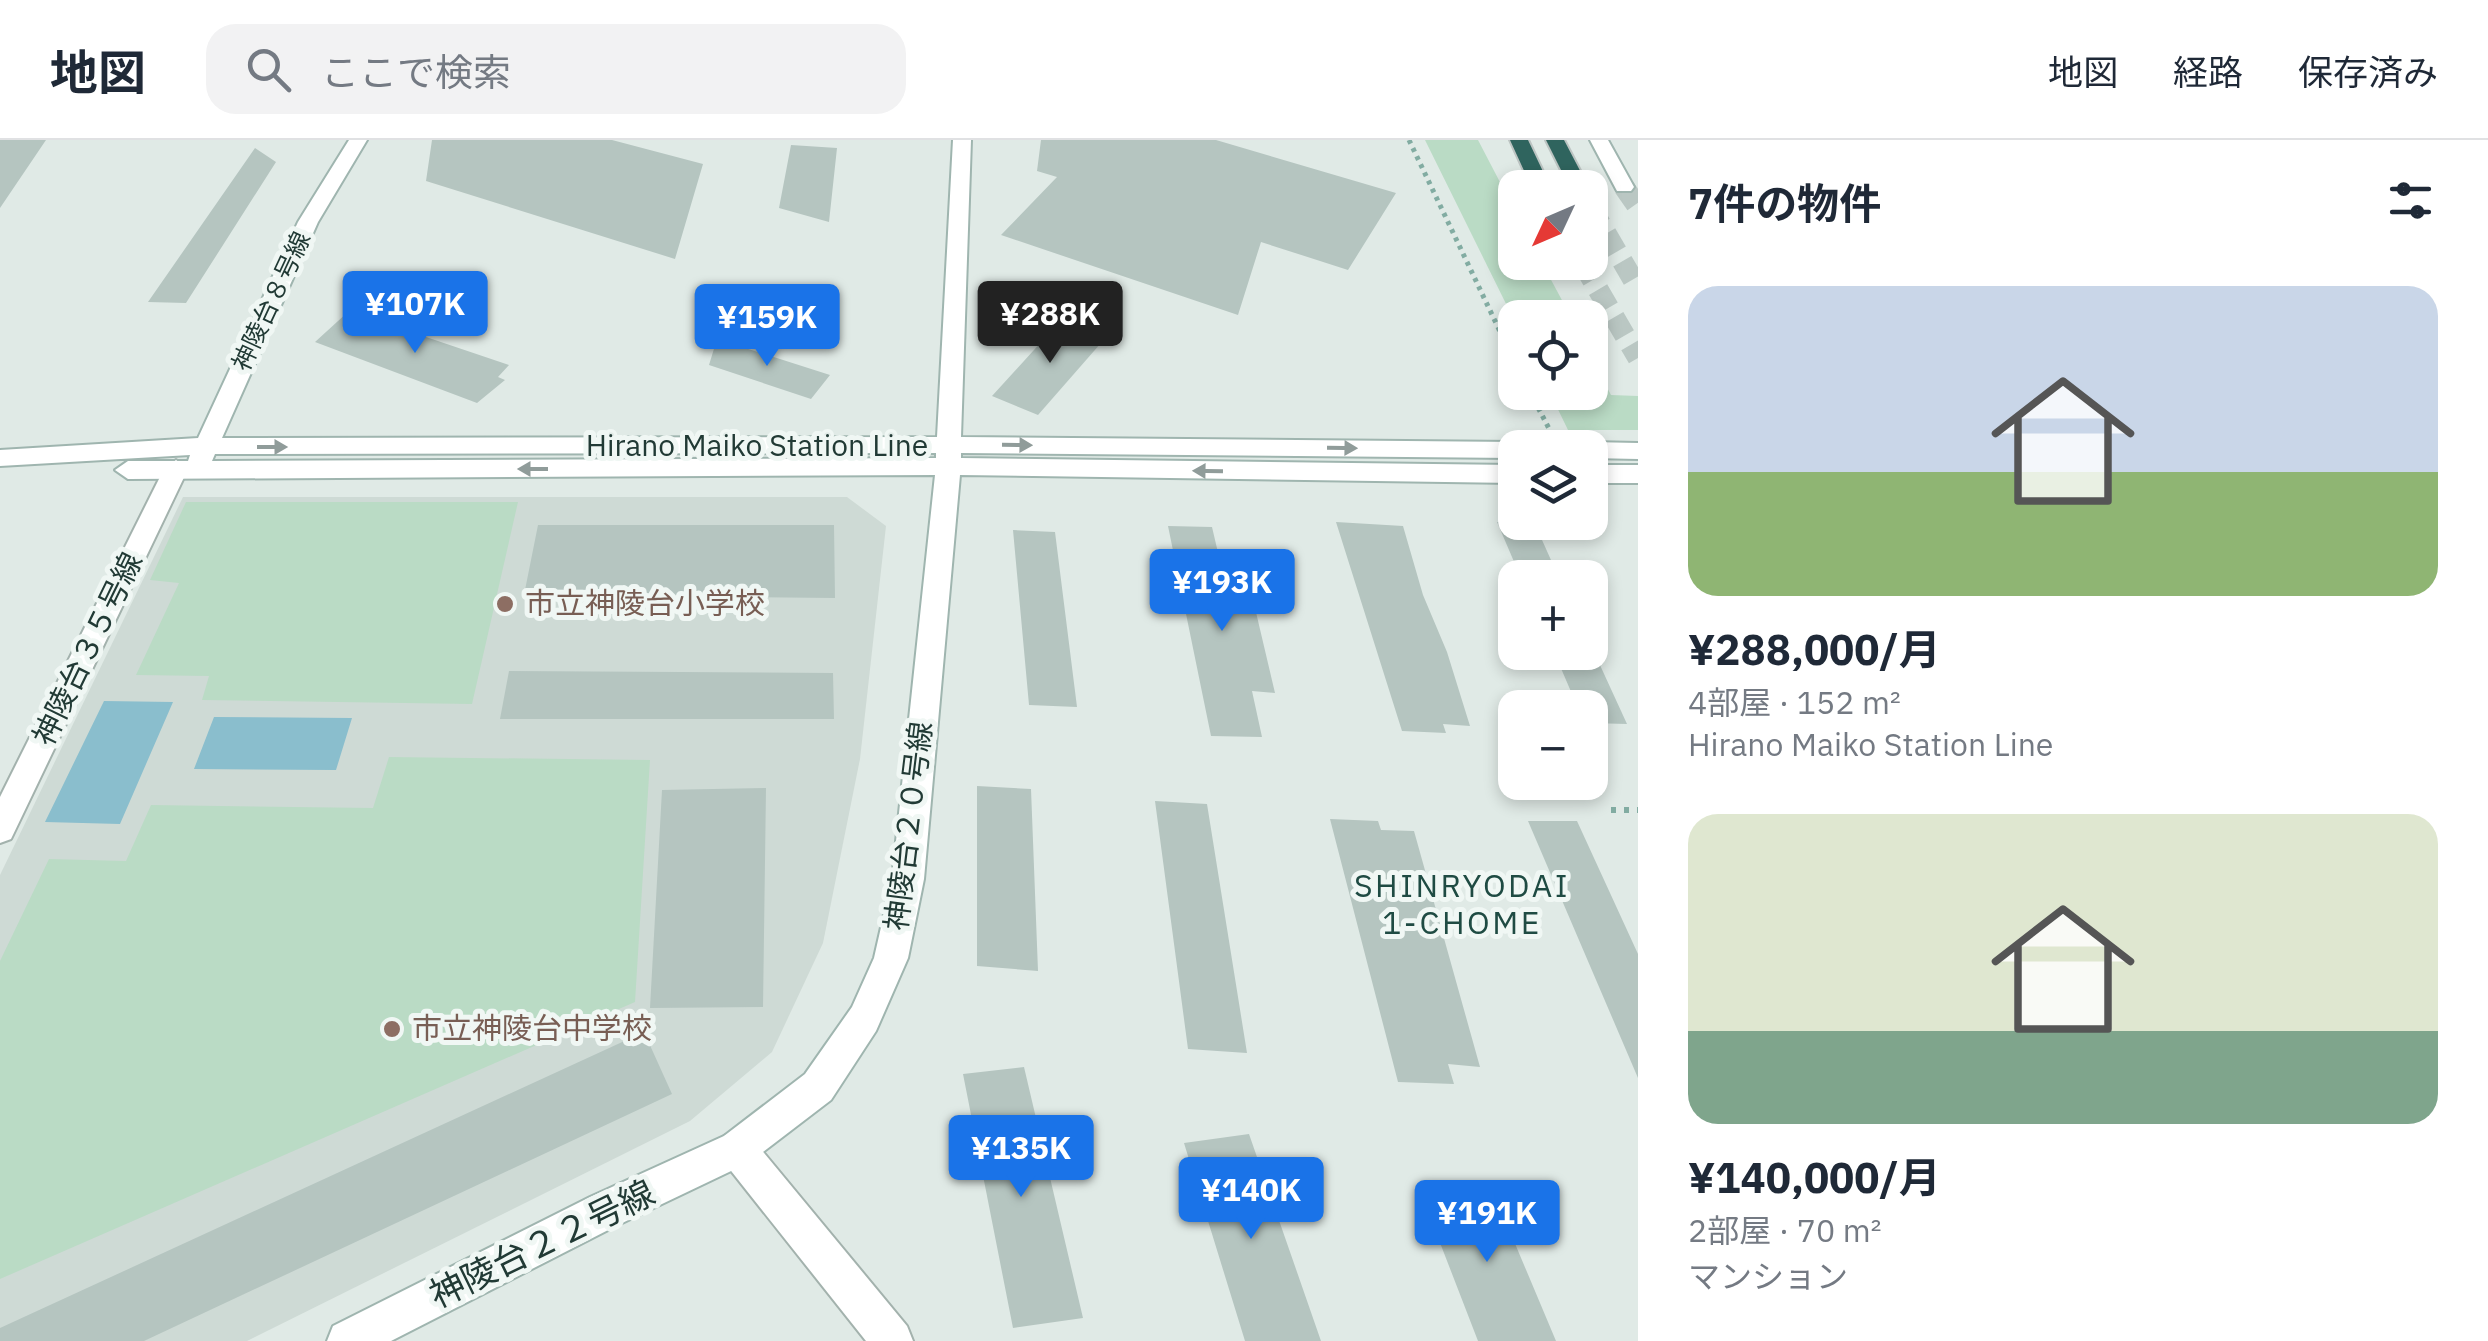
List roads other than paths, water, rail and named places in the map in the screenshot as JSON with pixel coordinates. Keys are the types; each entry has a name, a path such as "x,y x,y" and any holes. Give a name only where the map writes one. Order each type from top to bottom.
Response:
{"highway":[{"path":"1519,140 1533,170"},
{"path":"1555,140 1570,170"}],"street":[{"name":"神陵台８号線","path":"193,461 308,222 358,140"},
{"name":"神陵台２０号線","path":"737,1149 818,1086 864,1018 891,958 908,879 948,456 962,140"},
{"path":"1599,140 1624,187"},
{"name":"Hirano Maiko Station Line","path":"0,458 193,461 1498,450"},
{"path":"1608,450 1638,451"},
{"name":"Hirano Maiko Station Line","path":"948,456 1498,473"},
{"name":"Hirano Maiko Station Line","path":"0,476 193,461"},
{"name":"神陵台３５号線","path":"0,829 193,461"},
{"path":"1608,474 1638,474"},
{"path":"737,1149 892,1341"},
{"name":"神陵台２２号線","path":"348,1341 604,1211 737,1149"}],"water":[{"path":"104,701 173,702 120,824 45,822"},
{"path":"214,717 352,718 336,770 194,769"}],"tunnel":[{"path":"1624,187 1638,207"},
{"path":"1608,237 1638,288"},
{"path":"1592,280 1638,358"}],"place":[{"name":"市立神陵台小学校","path":"505,604"},
{"name":"市立神陵台中学校","path":"392,1029"}],"district":[{"name":"SHINRYODAI 1-CHOME","path":"1462,904"}]}
